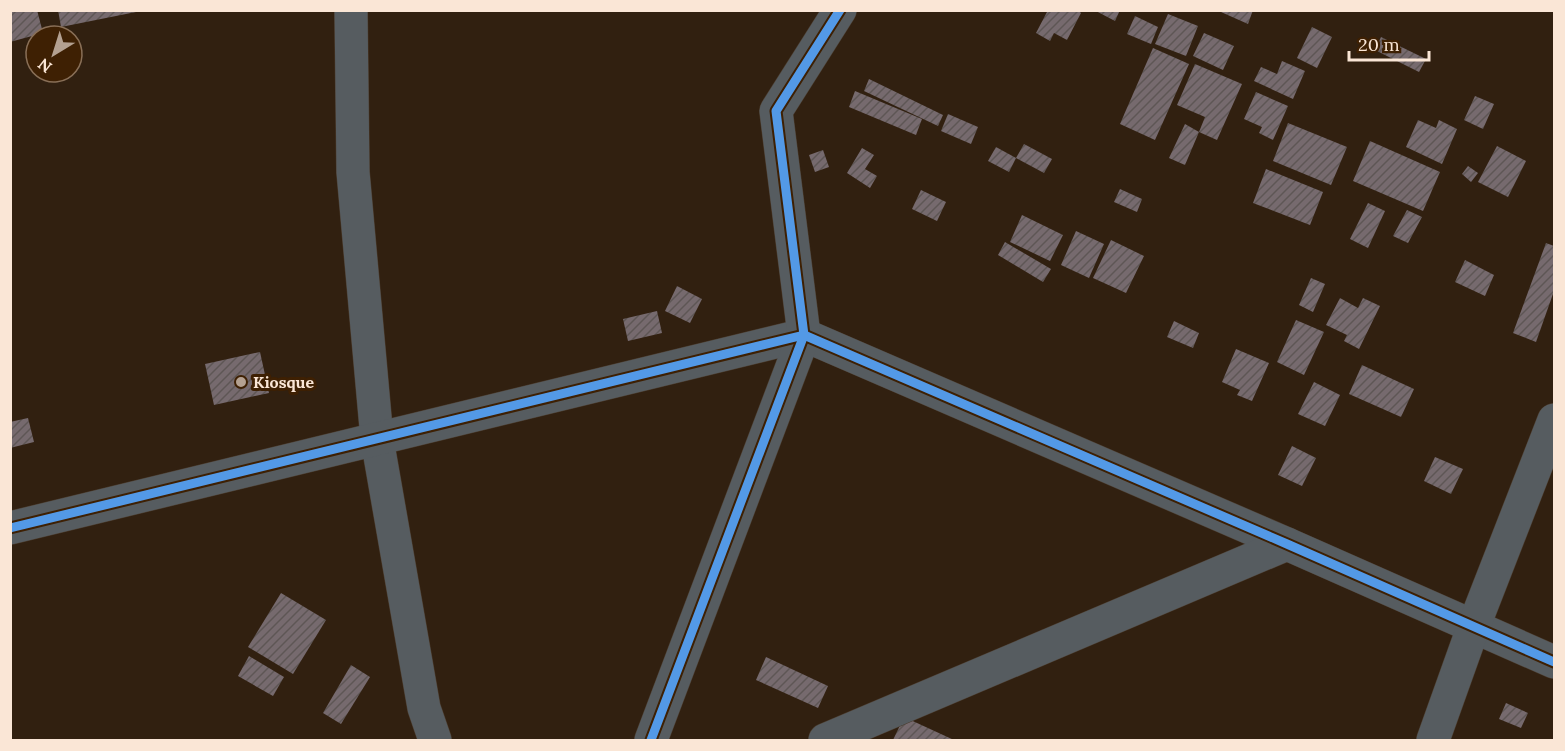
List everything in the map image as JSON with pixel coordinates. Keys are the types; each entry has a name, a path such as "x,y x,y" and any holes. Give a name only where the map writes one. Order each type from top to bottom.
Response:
{"street":[{"path":"351,10 353,172 377,439 424,708 435,741"},
{"path":"651,741 804,335 776,111 840,10"},
{"path":"10,528 804,335 1554,662"},
{"path":"1433,741 1473,628 1554,420"},
{"path":"825,741 1287,544"}],"building":[{"path":"10,10 37,10 41,24 24,24 24,38 10,42"},
{"path":"58,10 136,10 136,12 76,24 60,24"},
{"path":"1048,10 1078,10 1081,13 1067,40 1054,33 1050,41 1036,33"},
{"path":"1094,10 1120,10 1115,21"},
{"path":"1222,10 1253,10 1248,24 1221,12"},
{"path":"1168,14 1198,26 1186,56 1155,44"},
{"path":"1135,16 1158,27 1151,44 1127,34"},
{"path":"1312,27 1332,37 1317,68 1297,58"},
{"path":"1204,33 1234,46 1223,70 1193,56"},
{"path":"1381,37 1426,59 1419,72 1375,50"},
{"path":"1153,48 1189,64 1155,140 1120,124"},
{"path":"1282,61 1305,71 1293,99 1254,81 1261,67 1277,74"},
{"path":"1195,64 1242,84 1217,140 1199,132 1205,117 1177,105"},
{"path":"869,79 943,115 938,126 864,91"},
{"path":"855,91 922,119 916,135 849,107"},
{"path":"1256,92 1288,106 1273,140 1259,133 1262,127 1244,119"},
{"path":"1475,96 1494,104 1483,129 1464,120"},
{"path":"948,114 978,127 971,144 941,131"},
{"path":"1418,120 1436,128 1439,120 1457,129 1442,164 1406,147"},
{"path":"1288,123 1347,147 1331,185 1273,161"},
{"path":"1185,124 1199,132 1185,165 1169,158"},
{"path":"1370,141 1440,172 1423,211 1353,181"},
{"path":"1024,144 1052,159 1044,173 1016,158"},
{"path":"1497,146 1526,161 1508,197 1478,182"},
{"path":"996,147 1016,158 1009,172 988,161"},
{"path":"862,148 874,155 865,169 877,176 870,188 847,173"},
{"path":"823,150 829,167 815,172 809,155"},
{"path":"1468,166 1478,173 1471,182 1462,174"},
{"path":"1266,169 1323,192 1310,225 1253,203"},
{"path":"1120,189 1142,199 1137,212 1114,202"},
{"path":"921,190 946,202 937,221 912,209"},
{"path":"1368,203 1385,211 1368,248 1350,239"},
{"path":"1407,210 1422,217 1408,243 1393,236"},
{"path":"1022,215 1063,235 1050,261 1010,242"},
{"path":"1076,231 1104,244 1089,278 1061,265"},
{"path":"1111,240 1144,256 1126,293 1093,278"},
{"path":"1005,242 1051,269 1043,282 998,255"},
{"path":"1546,243 1554,246 1554,291 1536,342 1513,333"},
{"path":"1465,260 1494,275 1485,296 1455,282"},
{"path":"1311,278 1325,284 1313,312 1299,305"},
{"path":"677,286 702,299 690,323 665,311"},
{"path":"1340,298 1358,308 1363,298 1380,306 1359,349 1344,341 1347,335 1326,325"},
{"path":"657,311 662,333 628,341 623,319"},
{"path":"1296,320 1324,332 1304,375 1277,362"},
{"path":"1174,321 1199,333 1193,348 1167,337"},
{"path":"1236,349 1269,363 1252,401 1237,395 1240,390 1222,382"},
{"path":"260,352 269,393 214,405 205,364"},
{"path":"1362,365 1414,389 1401,417 1349,394"},
{"path":"1314,382 1340,395 1325,426 1298,414"},
{"path":"28,418 34,442 10,448 10,422"},
{"path":"1292,446 1316,458 1302,486 1278,475"},
{"path":"1435,457 1463,469 1451,494 1424,481"},
{"path":"281,593 326,620 293,674 248,647"},
{"path":"249,656 284,677 273,696 238,676"},
{"path":"766,657 828,686 818,708 756,680"},
{"path":"351,665 370,677 341,724 323,713"},
{"path":"1506,703 1528,713 1521,728 1499,719"},
{"path":"904,717 954,740 893,740"}],"cycle path":[{"path":"651,740 804,335 776,111 840,10"},
{"path":"10,528 804,335 1554,662"}],"place":[{"name":"Kiosque","path":"241,382"}]}
